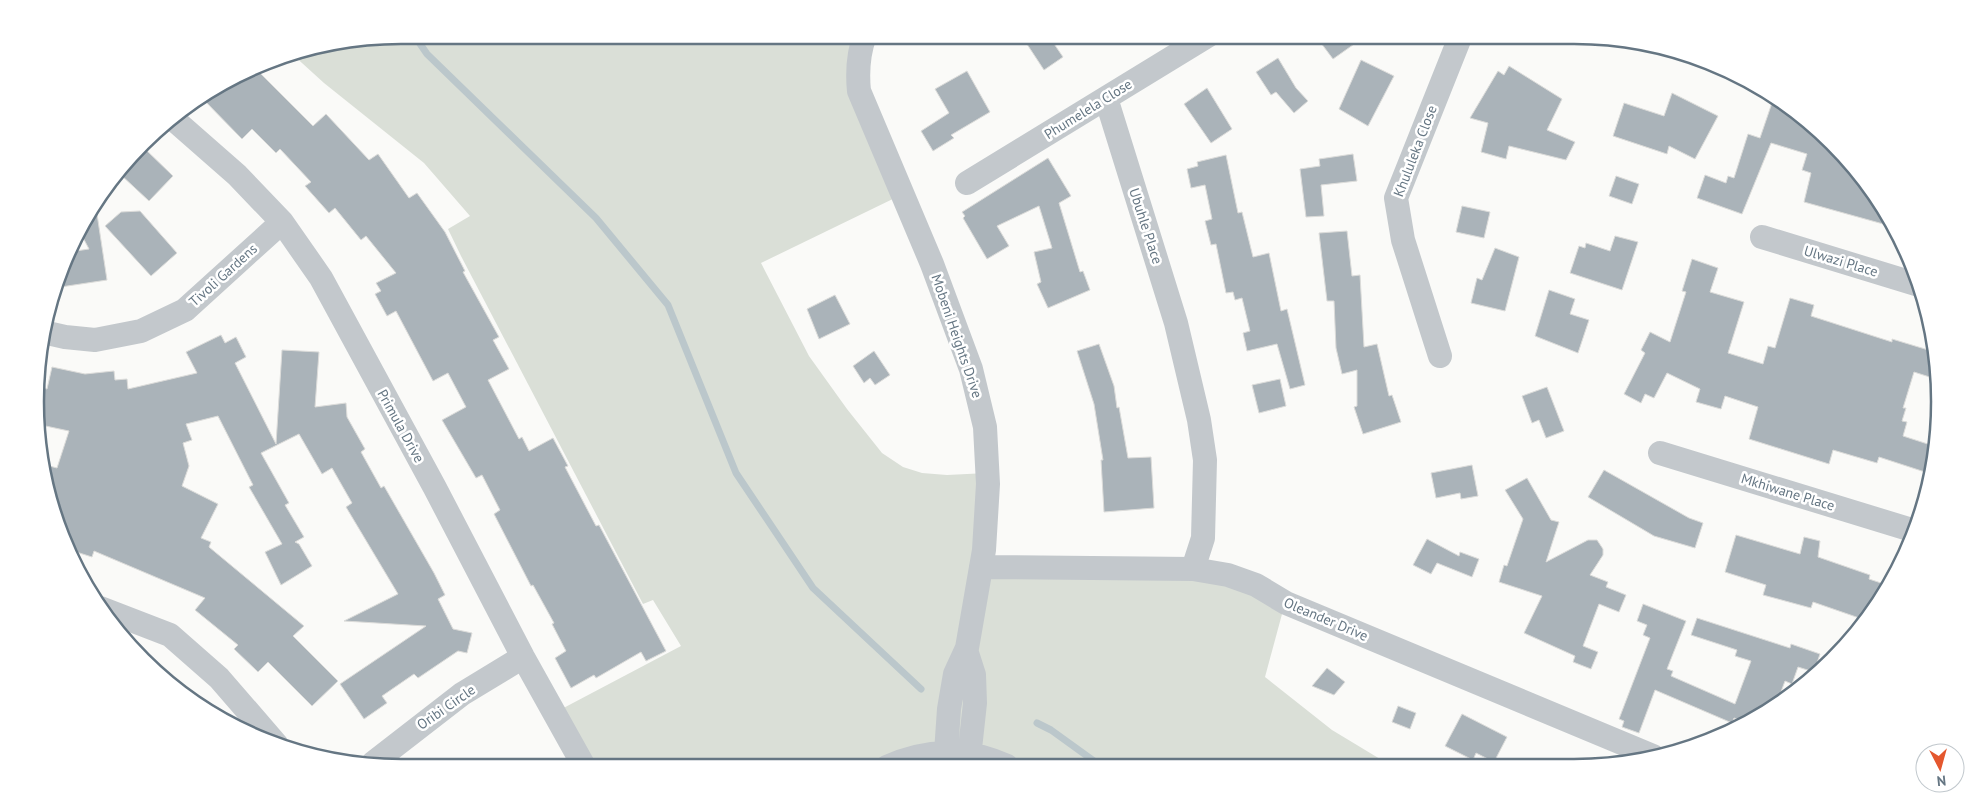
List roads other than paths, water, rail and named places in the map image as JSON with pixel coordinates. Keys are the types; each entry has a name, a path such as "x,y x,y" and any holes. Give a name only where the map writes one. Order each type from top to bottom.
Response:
{"street":[{"name":"Mobeni Heights Drive","path":"862,44 857,73 859,91 932,264 972,369 982,407 988,484 988,513 981,567 966,650 955,674 949,709 946,759"},
{"name":"Phumelela Close","path":"967,183 1194,44"},
{"name":"Khululeka Close","path":"1440,356 1403,240 1396,198 1457,44"},
{"name":"Ubuhle Place","path":"1106,98 1174,314 1205,460 1203,538 1192,569"},
{"name":"Primula Drive","path":"178,123 237,175 282,222 321,278 435,488 523,657 580,759"},
{"name":"Tivoli Gardens","path":"51,334 65,338 95,340 141,331 185,310 282,222"},
{"name":"Ulwazi Place","path":"1762,237 1910,282"},
{"name":"Mkhiwane Place","path":"1660,453 1907,529"},
{"name":"Oleander Drive","path":"981,567 1192,569 1228,575 1256,585 1286,602 1643,752"},
{"path":"114,613 170,635 219,678 266,732"},
{"name":"Mobeni Heights Drive","path":"966,650 974,675 975,703 969,759"},
{"name":"Oribi Circle","path":"379,758 462,694 523,657"}],"waterway":[{"path":"420,44 427,54 596,218 668,305 736,473 813,588 921,689"},
{"path":"1037,723 1051,730 1091,759"}]}
